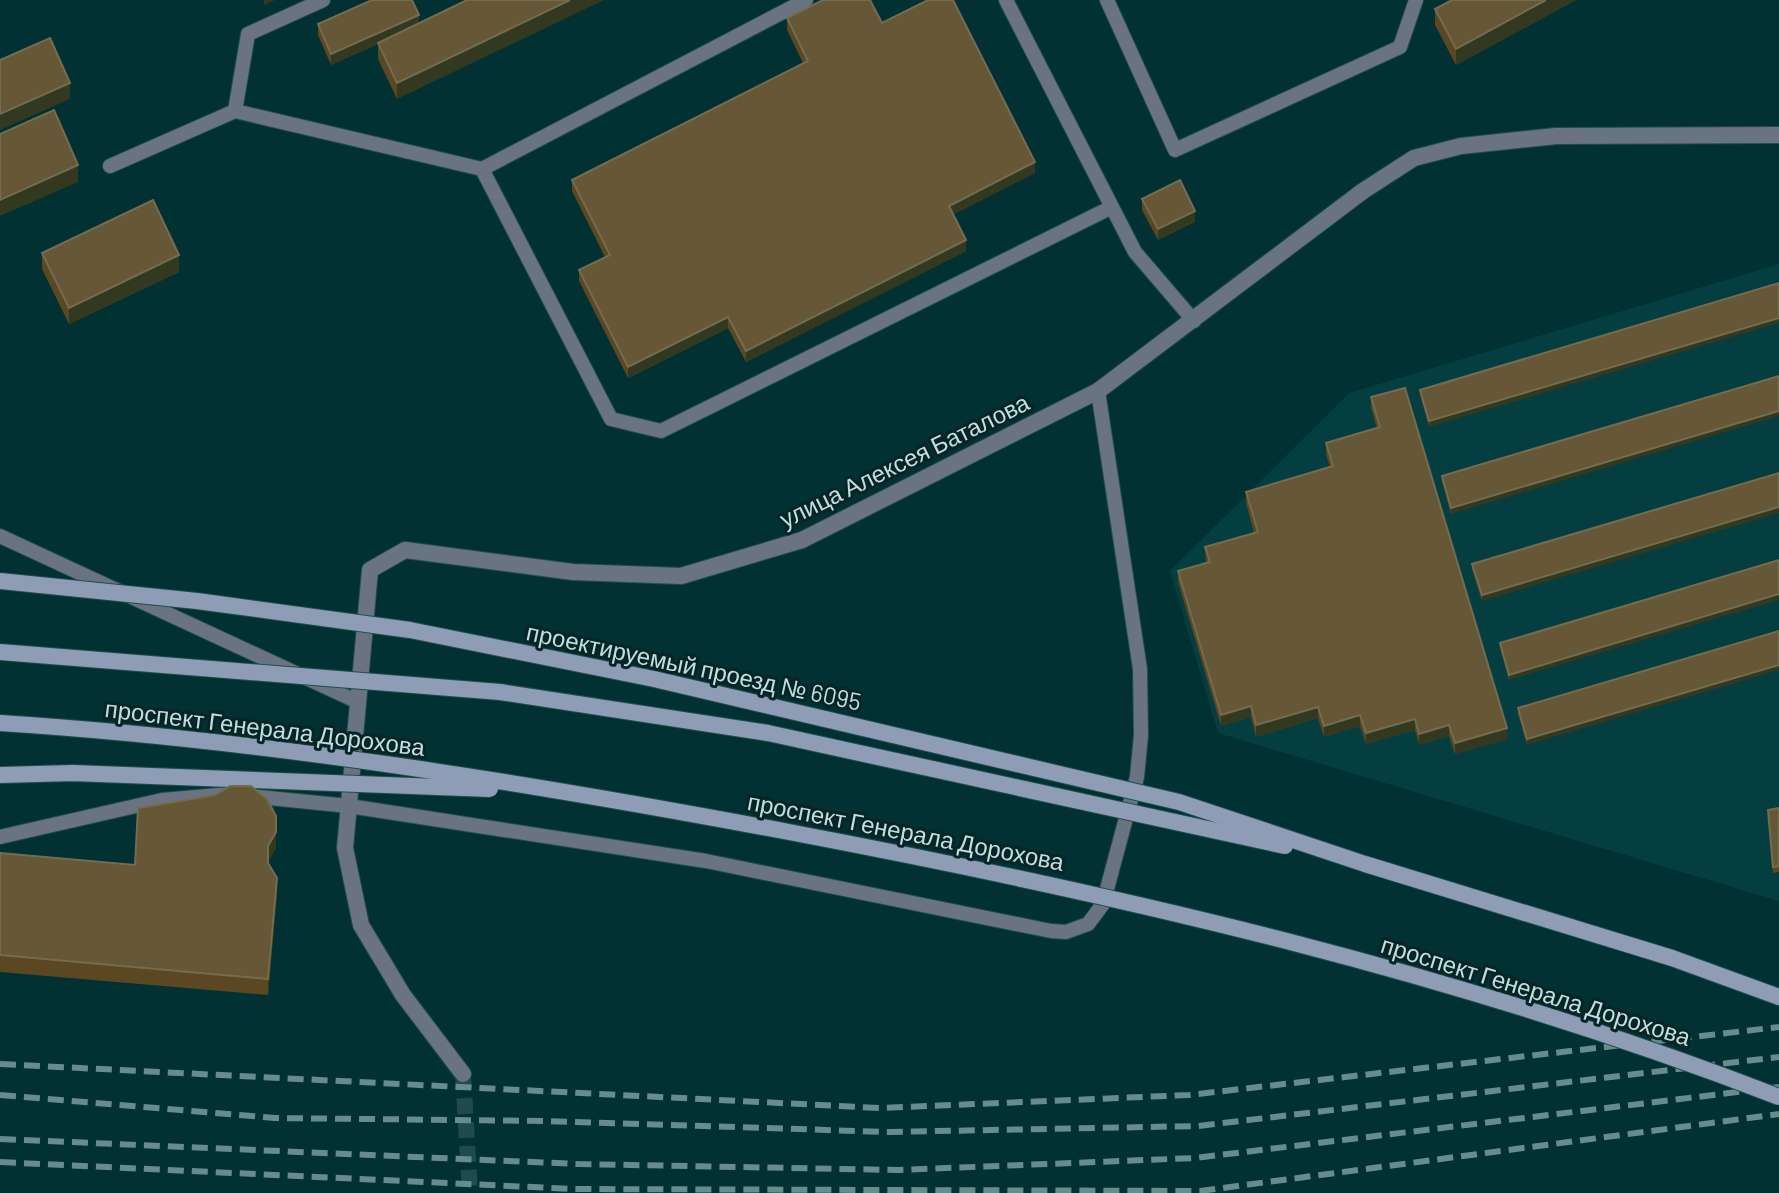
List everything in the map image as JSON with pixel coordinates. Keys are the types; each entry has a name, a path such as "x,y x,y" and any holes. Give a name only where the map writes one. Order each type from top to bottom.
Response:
{"main road":[{"name":"проектируемый проезд № 6095","path":"0,581 197,601 410,630 638,676 1179,802 1365,864"},
{"name":"проспект Генерала Дорохова","path":"0,652 500,692 768,733 1365,864 1672,958 1779,997"},
{"name":"проспект Генерала Дорохова","path":"0,723 281,748 556,790 1022,876 1301,942 1598,1030 1779,1097"},
{"path":"0,775 73,773 290,784 556,790"}],"street":[{"name":"улица Алексея Баталова","path":"463,1074 403,995 361,925 345,848 370,570 405,550 573,572 681,576 802,540 1098,391 1363,191 1414,158 1461,146 1556,136 1779,135"}],"lane":[{"path":"235,111 248,34 323,0"},
{"path":"110,166 235,111 482,169 806,0"},
{"path":"1006,0 1135,252 1194,321"},
{"path":"1107,0 1175,150 1400,47 1416,0"},
{"path":"482,169 611,419 661,431 1110,208"},
{"path":"0,837 185,795 230,794 349,806 706,861 1051,931 1066,932 1088,924 1107,894 1137,777 1141,735 1140,669 1098,391"},
{"path":"0,536 358,702"}],"shaded area":[{"path":"1779,264 1779,901 1218,733 1170,571 1349,393"}],"building":[{"path":"372,0 412,0 419,15 331,54 318,24"},
{"path":"467,0 570,0 397,83 378,43"},
{"path":"823,0 870,0 882,23 928,0 953,0 1035,162 949,206 966,240 746,351 728,317 628,367 579,270 610,255 572,180 808,61 787,18"},
{"path":"1452,0 1546,0 1456,49 1435,9"},
{"path":"50,38 70,83 0,114 0,60"},
{"path":"54,110 78,165 0,200 0,134"},
{"path":"1180,180 1195,211 1158,229 1142,199"},
{"path":"153,200 179,255 69,308 42,253"},
{"path":"1779,283 1779,318 1429,421 1420,390"},
{"path":"1779,376 1779,411 1451,508 1442,476"},
{"path":"1405,388 1507,728 1455,743 1449,725 1419,734 1415,719 1366,733 1360,715 1324,726 1318,707 1256,725 1251,706 1221,715 1178,571 1210,562 1205,547 1258,532 1246,492 1333,466 1326,443 1380,427 1371,397"},
{"path":"1779,473 1779,507 1482,595 1472,564"},
{"path":"1779,560 1779,594 1509,675 1500,643"},
{"path":"1779,631 1779,665 1527,739 1518,708"},
{"path":"230,786 251,786 267,799 276,816 276,832 268,846 268,863 277,878 268,979 0,955 0,853 135,865 138,808 215,795"},
{"path":"1779,808 1779,866 1773,867 1768,810"}],"tunnel":[{"path":"463,1074 470,1193"}],"railway":[{"path":"0,1064 880,1108 1189,1095 1779,1027"},
{"path":"0,1095 275,1118 546,1121 889,1132 1198,1126 1779,1057"},
{"path":"0,1139 578,1164 898,1170 1195,1158 1779,1087"},
{"path":"0,1162 573,1189 1200,1191 1779,1114"}]}
